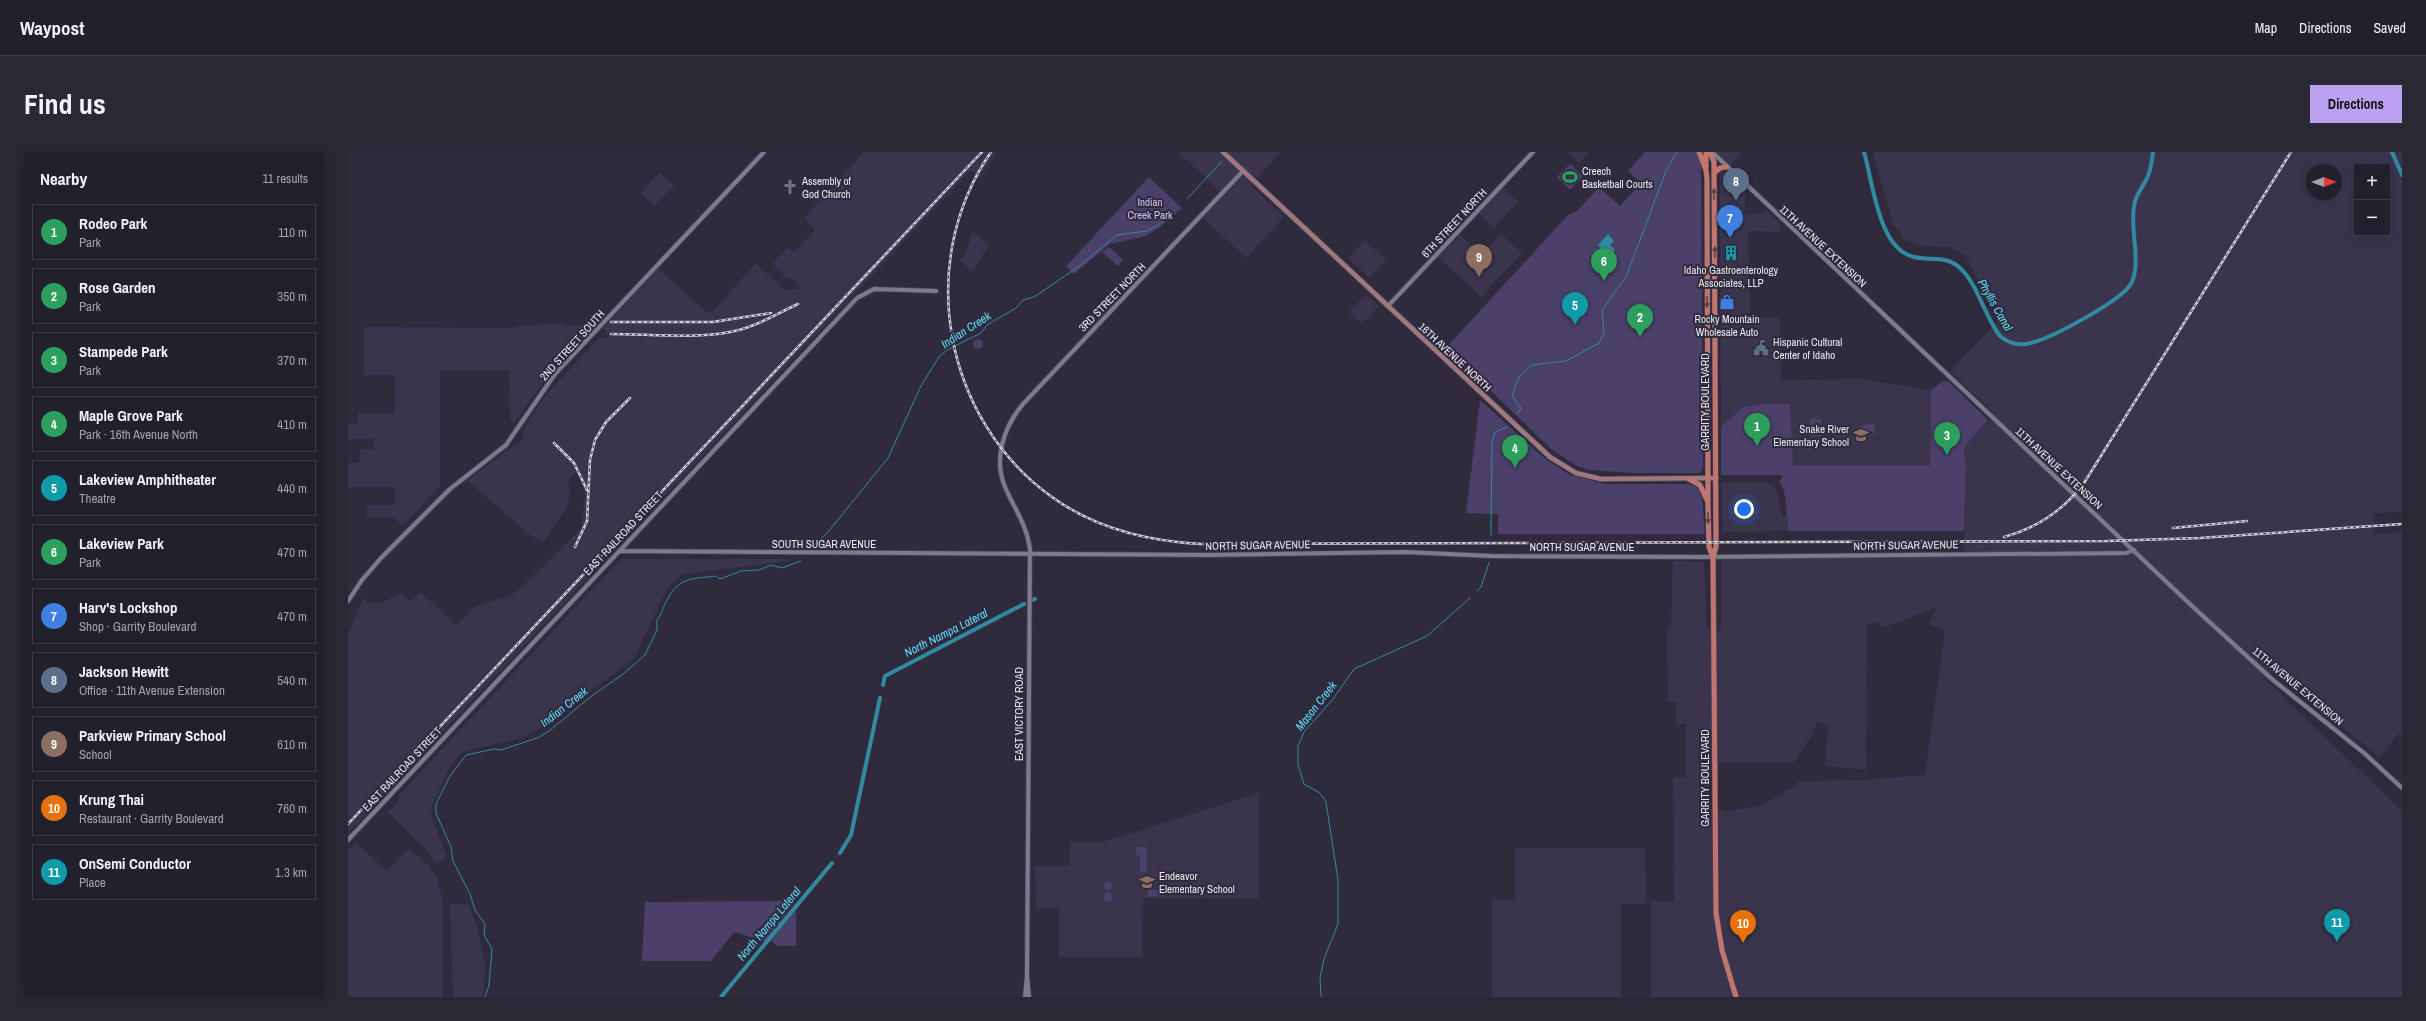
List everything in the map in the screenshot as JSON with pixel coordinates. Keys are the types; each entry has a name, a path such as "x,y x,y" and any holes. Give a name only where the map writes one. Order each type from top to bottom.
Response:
{"main road":[{"name":"16TH AVENUE NORTH","path":"1223,152 1550,457 1566,468 1584,476 1601,479 1716,478"},
{"path":"1706,152 1706,170"},
{"name":"GARRITY BOULEVARD","path":"1711,152 1714,162 1716,547 1713,557 1716,907 1722,950 1736,997"},
{"name":"GARRITY BOULEVARD","path":"1700,154 1706,170 1708,504 1709,547 1713,557"},
{"path":"1714,173 1720,168 1726,167"},
{"path":"1689,479 1700,485 1708,504"}],"street":[{"name":"2ND STREET SOUTH","path":"348,601 362,580 376,564 450,489 506,445 556,373 764,152"},
{"name":"6TH STREET NORTH","path":"1388,306 1533,152"},
{"name":"11TH AVENUE EXTENSION","path":"1711,152 2273,680 2364,753 2402,788"},
{"name":"3RD STREET NORTH","path":"1000,458 1002,442 1008,425 1023,404 1243,171"},
{"name":"EAST RAILROAD STREET","path":"348,840 857,298 874,289 936,290"},
{"name":"EAST VICTORY ROAD","path":"1000,458 1004,486 1025,526 1030,553 1027,976 1025,997"},
{"name":"NORTH SUGAR AVENUE","path":"1030,553 1211,554 1400,552 1492,556 1713,557 2122,553 2134,550"},
{"name":"SOUTH SUGAR AVENUE","path":"619,551 1030,553"},
{"name":"EAST VICTORY ROAD","path":"1027,976 1029,997"}],"shaded area":[{"path":"864,152 997,152 980,178 971,170 348,833 348,635 363,598 370,603 382,603 400,593 410,601 421,592 455,625 476,606 510,596 525,584 581,529 585,497 578,471 568,480 570,492 568,506 543,542 530,535 467,480 522,440 525,427 546,395 599,338 609,338 603,328 658,269 707,312 713,311 756,263 784,290 802,289 795,280 786,277 772,263 787,248 794,252 814,231 814,228 804,218"},
{"path":"1178,152 1281,152 1250,185 1284,217 1246,258 1203,218 1224,195"},
{"path":"1566,152 1589,152 1579,163"},
{"path":"1716,152 1741,152 1730,165"},
{"path":"1873,152 2402,152 2402,511 2374,514 2374,534 2402,532 2402,735 2398,734 2380,757 2272,672 2265,679 2402,811 2402,997 1651,997 1651,901 1674,901 1673,778 1686,777 1686,724 1676,724 1676,702 1668,702 1667,630 1671,630 1673,561 1704,562 1707,630 1721,631 1721,560 1964,556 1966,467 1964,452 1966,445 1995,414 1950,371 1999,321 1966,256 1950,247 1925,246 1906,241 1893,224","holes":["1937,607 1929,624 1945,631 1925,775 1866,780 1799,781 1795,786 1757,808 1756,806 1725,812 1724,810 1708,809 1708,763 1793,763 1812,735 1817,722 1828,726 1825,766 1866,770 1867,623 1877,623 1883,628"]},
{"path":"1722,171 1745,190 1745,214 1763,214 1766,210 1780,223 1780,232 1748,231 1750,318 1780,318 1781,380 1861,379 1931,390 1930,466 1793,466 1790,404 1763,404 1743,407 1721,427 1720,173"},
{"path":"659,173 674,186 655,206 641,193"},
{"path":"1503,188 1518,202 1494,228 1479,214"},
{"path":"973,231 989,245 972,272 960,260 966,253"},
{"path":"1501,234 1522,253 1481,297 1438,257 1460,235 1481,255"},
{"path":"1365,240 1386,260 1369,278 1348,258"},
{"path":"1366,294 1379,306 1362,324 1349,312"},
{"path":"565,324 565,327 585,324 589,331 549,375 514,423 510,418 509,370 440,370 440,486 402,526 394,517 367,517 367,505 395,505 395,487 348,487 348,463 359,463 360,449 374,449 374,439 348,439 348,425 358,424 358,413 395,413 395,375 364,375 364,327 511,328 522,325"},
{"path":"1721,482 1765,482 1774,486 1777,490 1782,516 1788,516 1789,531 1723,532"},
{"path":"621,559 788,559 788,561 683,574 670,584 666,590 634,659 536,731 520,738 462,752 449,769 431,808 433,822 447,857 437,864 425,848 388,812 400,798 398,796"},
{"name":"Endeavor Elementary School","path":"1259,793 1259,898 1143,898 1142,957 1059,957 1059,908 1036,908 1035,866 1070,866 1070,842 1103,842"},
{"path":"356,843 387,871 409,848 428,865 437,878 443,903 443,997 348,997 348,851"},
{"path":"1515,848 1645,848 1646,904 1621,904 1621,997 1492,997 1492,900 1515,900"},
{"path":"450,904 468,904 477,926 485,965 484,990 482,997 453,997"}],"green space":[{"path":"1645,152 1696,152 1701,166 1703,470 1699,473 1635,473 1589,470 1575,465 1550,448 1486,386 1480,384 1445,349 1569,214 1576,212 1599,187 1620,206 1641,183 1628,171"},
{"name":"Creech Basketball Courts","path":"1570,164 1583,176 1570,190 1557,177"},
{"name":"Indian Creek Park","path":"1149,177 1182,208 1160,227 1146,236 1110,244 1074,274 1066,266"},
{"path":"1109,247 1123,260 1118,266 1102,252"},
{"path":"978,339 983,344 978,349 973,344"},
{"path":"1943,381 1949,382 1988,420 1966,445 1964,452 1966,467 1964,531 1789,531 1784,489 1779,482 1783,475 1721,475 1721,427 1743,407 1763,404 1790,404 1793,466 1930,466 1931,390"},
{"path":"1480,400 1543,457 1570,475 1606,484 1689,484 1697,487 1702,498 1705,534 1498,534 1498,514 1466,513"},
{"path":"1810,419 1821,419 1821,436 1810,436"},
{"path":"1874,424 1876,433 1861,433 1861,425"},
{"path":"1136,847 1147,847 1147,872 1140,872 1140,855 1136,855"},
{"path":"1108,881 1113,886 1108,891 1103,886"},
{"path":"1148,890 1166,890 1166,895 1148,897"},
{"path":"1108,892 1113,897 1108,902 1103,897"},
{"path":"796,901 765,941 734,932 711,961 642,961 645,902"},
{"path":"796,909 796,946 777,946 771,940"}],"water":[{"path":"1608,234 1614,241 1610,245 1615,250 1609,256 1598,245"}],"waterway":[{"name":"Mason Creek","path":"1518,414 1521,408 1512,396 1519,377 1532,365 1566,361 1599,343 1604,333 1602,310 1626,277 1666,171 1677,152"},
{"name":"Phyllis Canal","path":"1864,152 1879,213 1892,241 1902,251 1914,257 1949,261 1960,268 1971,282 2000,336 2014,344 2031,343 2041,340 2070,326 2102,308 2126,290 2132,282 2136,265 2133,225 2134,206 2136,198 2149,173 2153,152"},
{"name":"Phyllis Canal","path":"2392,152 2402,175"},
{"name":"Indian Creek","path":"1187,199 1222,161"},
{"name":"Indian Creek","path":"811,548 828,532 888,458 921,386 939,357 947,350 981,333 987,325 1016,308 1023,300 1034,297 1078,267 1117,235 1147,231 1158,225 1174,211"},
{"name":"Mason Creek","path":"1491,535 1492,443 1495,432 1507,427"},
{"name":"Indian Creek","path":"485,997 489,985 492,949 484,935 485,924 475,910 470,894 453,861 451,847 436,813 436,804 450,776 466,755 494,749 501,750 537,738 549,731 593,695 622,675 645,655 657,630 657,620 672,592 681,583 687,580 716,576 720,579 741,571 759,570 771,565 782,568 801,561"},
{"name":"Mason Creek","path":"1477,591 1481,587 1489,563"},
{"name":"Mason Creek","path":"1321,997 1320,978 1324,959 1338,924 1338,880 1326,802 1320,793 1304,784 1298,765 1298,746 1304,732 1333,699 1354,669 1427,636 1470,598"},
{"name":"North Nampa Lateral","path":"883,685 885,676 1024,604"},
{"name":"North Nampa Lateral","path":"840,853 851,835 880,698"},
{"name":"North Nampa Lateral","path":"721,997 832,863"}],"railway":[{"path":"348,824 982,152"},
{"path":"991,152 967,195 953,241 948,289 952,336 965,383 986,426 1015,464 1052,497 1069,508 1104,525 1141,536 1161,540 1200,544 2107,541 2200,538 2402,524"},
{"path":"2004,537 2027,529 2048,517 2067,502 2084,483 2291,152"},
{"path":"611,334 687,336 730,332 756,324 798,304"},
{"path":"611,322 713,322 771,313"},
{"path":"575,547 587,521 590,460 595,440 606,422 630,398"},
{"path":"554,443 574,463 587,490"},
{"path":"2173,528 2247,521"}],"place":[{"name":"Creech Basketball Courts","path":"1570,177"},
{"name":"Assembly of God Church","path":"790,187"},
{"name":"Jackson Hewitt","path":"1736,201"},
{"name":"Harv's Lockshop","path":"1730,238"},
{"name":"Idaho Gastroenterology Associates, LLP","path":"1731,253"},
{"name":"Parkview Primary School","path":"1479,277"},
{"name":"Lakeview Park","path":"1604,281"},
{"name":"Rocky Mountain Wholesale Auto","path":"1727,302"},
{"name":"Lakeview Amphitheater","path":"1575,325"},
{"name":"Rose Garden","path":"1640,337"},
{"name":"Hispanic Cultural Center of Idaho","path":"1761,348"},
{"name":"Snake River Elementary School","path":"1861,435"},
{"name":"Rodeo Park","path":"1757,446"},
{"name":"Stampede Park","path":"1947,455"},
{"name":"Maple Grove Park","path":"1515,468"},
{"name":"Endeavor Elementary School","path":"1147,882"},
{"name":"OnSemi Conductor","path":"2337,942"},
{"name":"Krung Thai","path":"1743,943"}]}
